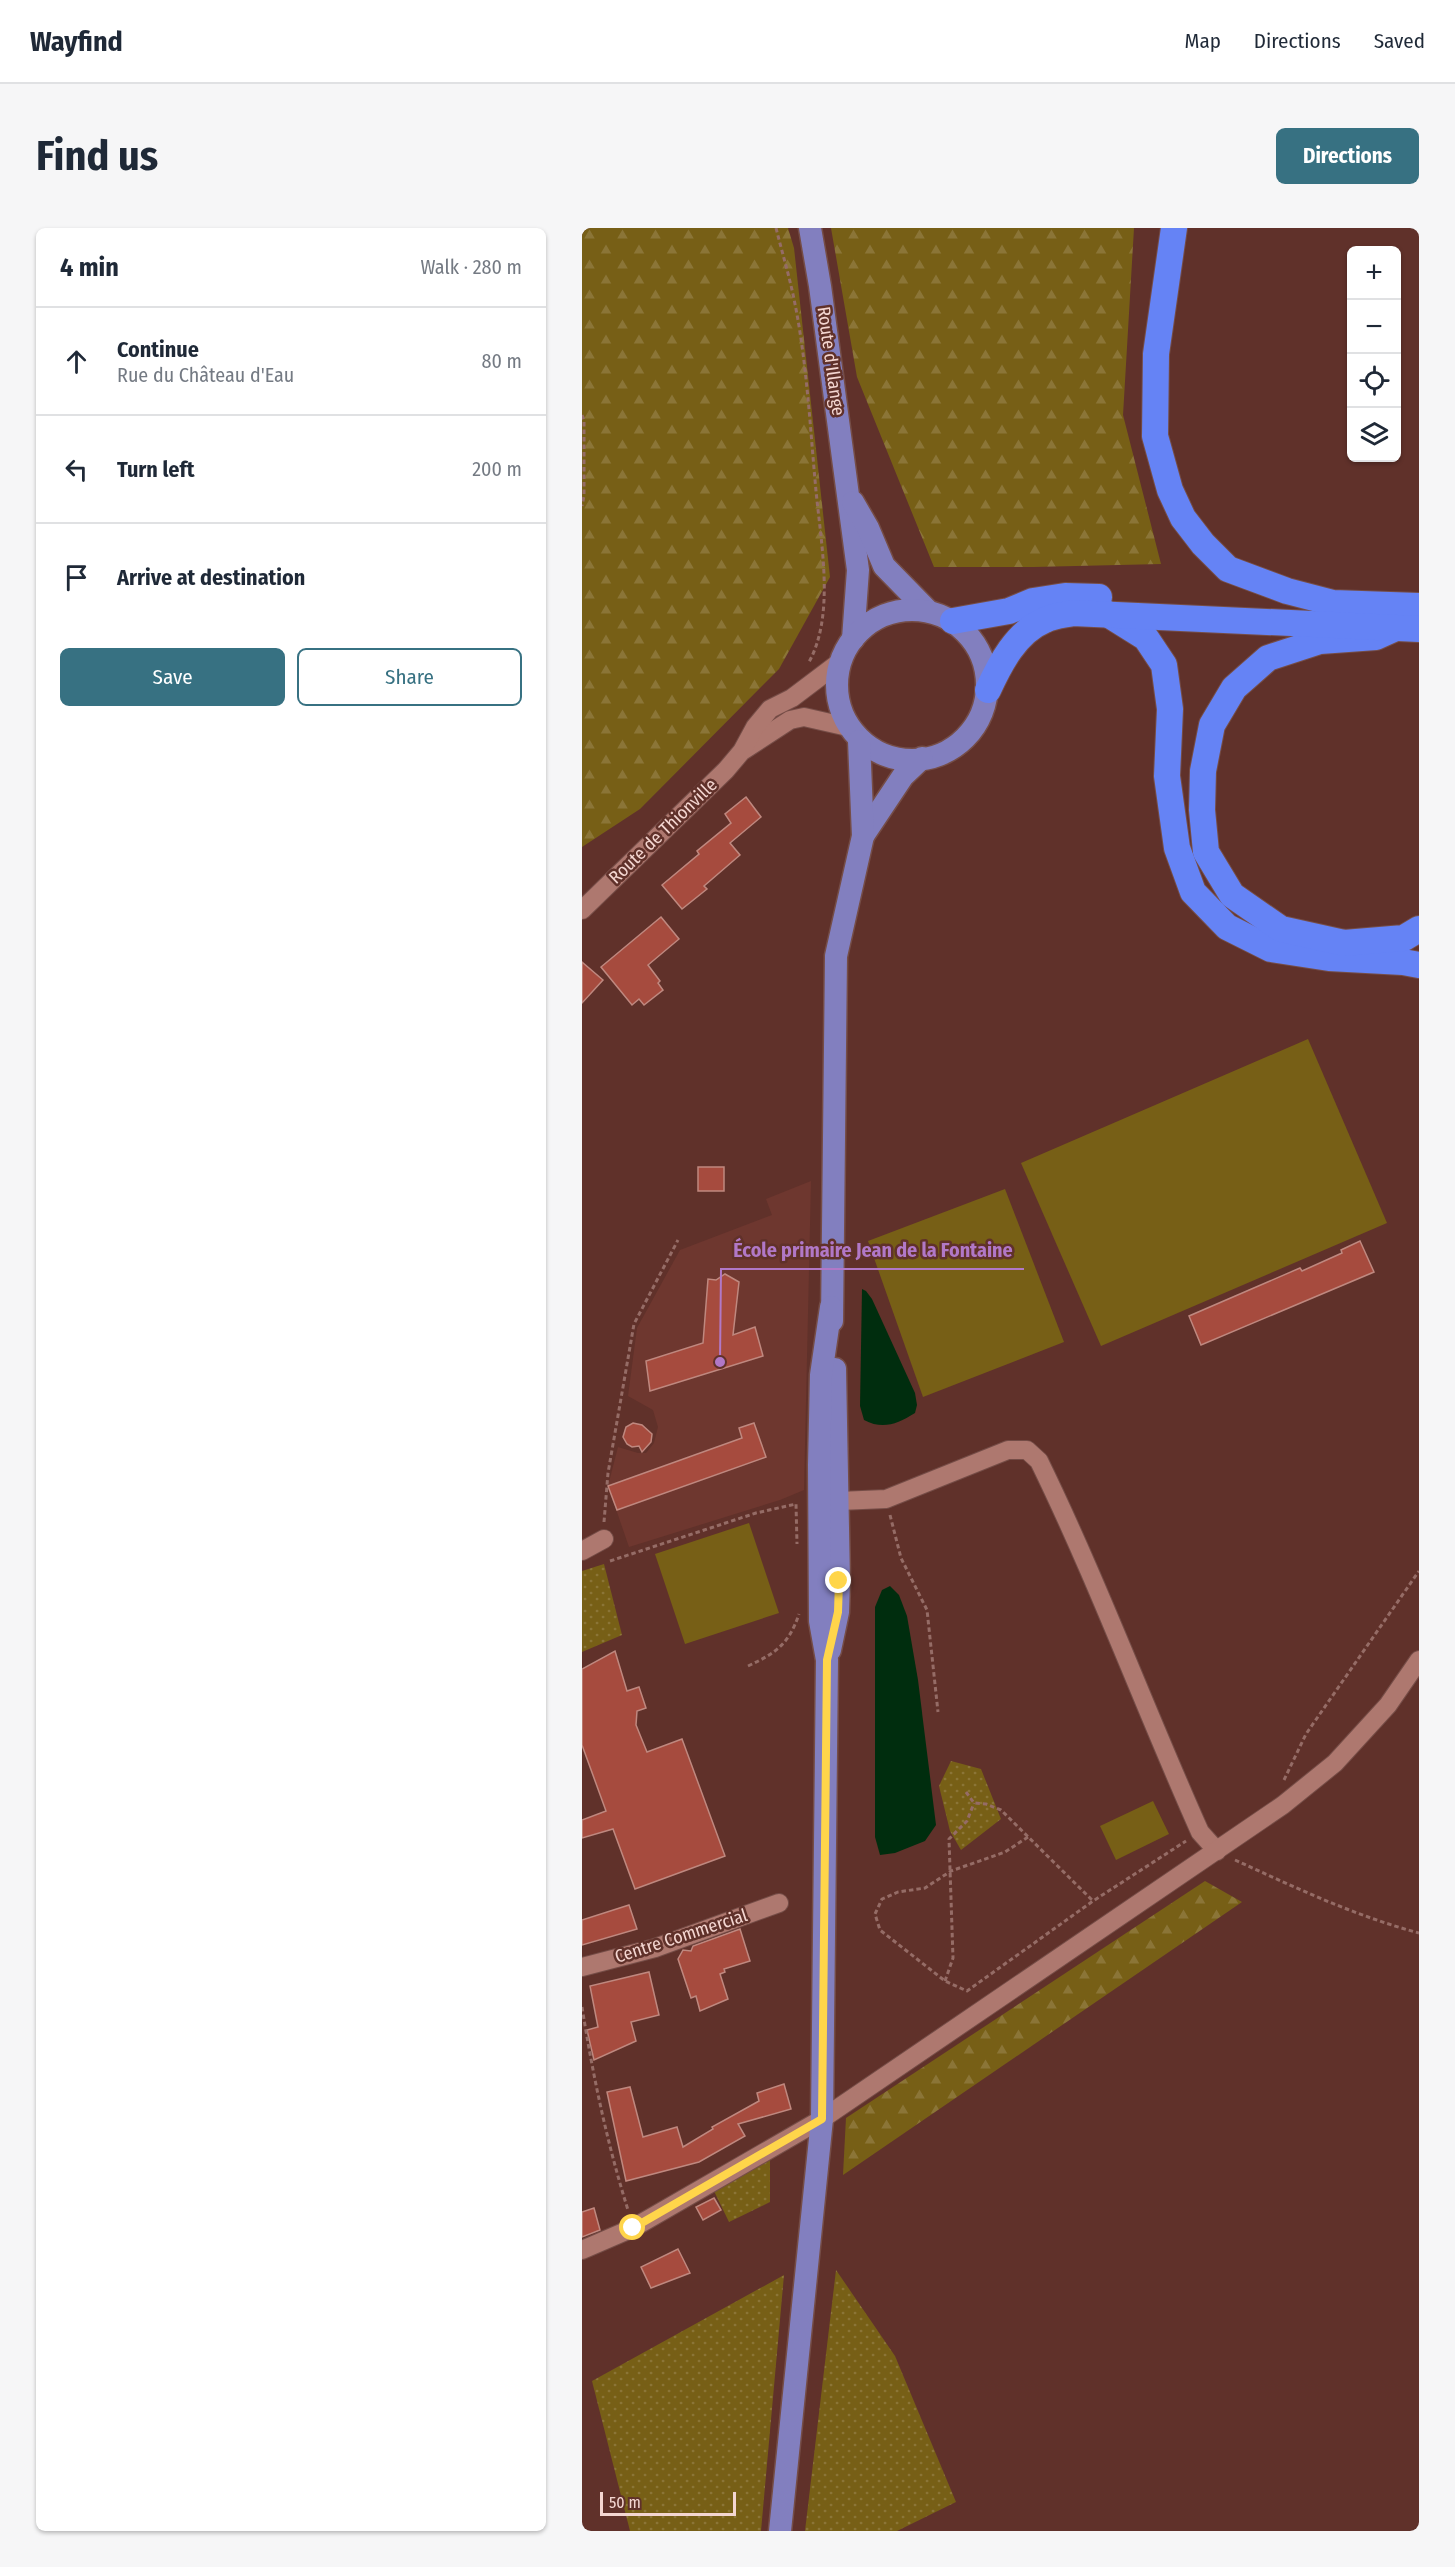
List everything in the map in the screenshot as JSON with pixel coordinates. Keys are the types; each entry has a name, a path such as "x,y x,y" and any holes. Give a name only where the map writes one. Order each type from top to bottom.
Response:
{"highway":[{"path":"1174,228 1156,354 1155,436 1170,490 1183,518 1203,544 1228,569 1287,591 1333,603 1419,606"},
{"path":"953,621 1009,611 1033,601 1065,596 1321,606 1333,603"},
{"path":"988,690 1002,661 1027,632 1044,620 1073,613 1408,629"},
{"path":"1106,613 1146,638 1164,665 1170,709 1167,776 1177,848 1192,892 1227,927 1271,949 1329,958 1419,965"},
{"path":"1408,629 1376,637 1320,641 1268,658 1234,688 1212,725 1203,771 1202,810 1206,852 1232,895 1281,929 1344,943 1404,938 1419,929"}],"main road":[{"name":"Route d'Illange","path":"810,228 820,286 858,570 853,639"},
{"name":"Route d'Illange","path":"849,495 868,528 884,566 928,611"},
{"path":"827,1660 838,1612 839,1493 831,1307 836,956 863,836 854,734 838,697 838,675 841,661 853,639 861,628 882,614 902,610 928,611 953,621 976,644 985,664 988,690 985,706 974,730 957,746 936,757 903,760 879,752 854,734"},
{"path":"863,836 903,776 922,758"},
{"path":"780,2531 822,2119 827,1660 820,1620 819,1465 820,1375 831,1307"},
{"path":"819,1465 826,1481 839,1493"}],"street":[{"name":"Route de Thionville","path":"742,752 755,727 770,709 792,698 841,661"},
{"name":"Route de Thionville","path":"582,910 742,752 790,720 804,717 854,734"},
{"path":"839,1493 886,1499 1008,1450 1027,1450 1040,1461 1098,1588 1128,1666 1200,1832 1216,1851"},
{"path":"582,1551 604,1539"},
{"path":"582,2250 633,2228 822,2119 1283,1805 1335,1764 1388,1705 1419,1660"},
{"name":"Centre Commercial","path":"582,1968 655,1947 779,1903"}],"path":[{"path":"776,228 795,300 807,392 822,554 823,611 817,646 804,670"},
{"path":"582,415 584,420 584,496 582,506"},
{"path":"604,1539 604,1507 608,1473 634,1324 678,1240"},
{"path":"886,1499 901,1558 927,1610 938,1712"},
{"path":"610,1561 756,1514 796,1504 798,1548"},
{"path":"1283,1805 1282,1788 1288,1768 1306,1734 1419,1571"},
{"path":"748,1666 773,1655 793,1633 800,1612"},
{"path":"966,1792 974,1803 986,1804 1001,1810 1092,1901"},
{"path":"945,1981 953,1958 949,1839 967,1821 974,1803"},
{"path":"1028,1837 1005,1852 951,1871 925,1888 898,1892 882,1899 875,1914 880,1930 945,1981 967,1991 1092,1901 1200,1832"},
{"path":"1216,1851 1294,1887 1376,1920 1419,1933"},
{"path":"582,2007 593,2076 611,2157 633,2228"}],"shaded area":[{"path":"811,1181 804,1490 780,1500 629,1547 608,1486 618,1447 646,1453 654,1443 658,1427 653,1410 628,1396 637,1328 680,1250 772,1215 766,1199"},
{"path":"862,1289 872,1299 915,1393 917,1405 915,1413 890,1424 877,1425 864,1420 860,1406"},
{"path":"890,1586 899,1595 907,1616 918,1680 936,1825 925,1841 895,1853 880,1855 875,1837 875,1607 882,1590"}],"green space":[{"path":"582,228 788,228 794,248 830,577 779,669 640,809 582,847"},
{"path":"831,228 1134,228 1123,415 1161,564 934,567 857,377"},
{"path":"1308,1039 1387,1223 1101,1346 1021,1163"},
{"path":"1005,1189 1064,1342 923,1397 868,1241"},
{"path":"749,1523 779,1613 685,1644 655,1554"},
{"path":"604,1564 622,1635 582,1652 582,1571"},
{"path":"951,1761 981,1769 1001,1819 961,1850 950,1831 939,1786"},
{"path":"1153,1801 1169,1834 1116,1860 1100,1826"},
{"path":"1205,1881 1242,1902 843,2175 846,2118"},
{"path":"770,2158 770,2202 729,2222 713,2189"},
{"path":"836,2270 895,2356 956,2502 897,2531 805,2531"},
{"path":"784,2275 761,2531 630,2531 592,2381"}],"building":[{"path":"746,797 761,817 730,843 740,855 704,886 707,889 682,909 662,885 699,854 697,851 731,823 725,814"},
{"path":"661,917 679,939 648,965 660,981 658,983 663,990 644,1005 639,999 632,1005 601,967"},
{"path":"582,962 603,980 582,1003"},
{"path":"698,1167 724,1167 724,1191 698,1191"},
{"path":"1360,1241 1374,1272 1201,1345 1189,1316 1300,1268 1302,1271 1342,1253 1341,1250"},
{"path":"725,1274 739,1282 733,1335 755,1327 763,1356 650,1391 646,1361 703,1343 708,1279 716,1280"},
{"path":"633,1423 642,1425 652,1434 651,1442 642,1452 639,1446 632,1447 627,1444 623,1437 626,1427"},
{"path":"754,1423 766,1457 617,1510 608,1486 742,1438 739,1428"},
{"path":"615,1651 627,1691 639,1687 646,1708 637,1711 636,1725 647,1752 682,1739 725,1856 635,1889 613,1829 582,1838 582,1820 606,1811 582,1745 582,1669"},
{"path":"629,1905 637,1929 582,1945 582,1920"},
{"path":"740,1929 750,1961 724,1969 725,1972 720,1974 728,1999 700,2011 696,1996 691,1998 678,1959 683,1950 691,1951 693,1946"},
{"path":"649,1972 659,2015 631,2022 636,2041 594,2060 587,2030 598,2027 590,1986"},
{"path":"784,2084 791,2109 738,2124 745,2136 699,2162 626,2181 607,2092 630,2087 643,2137 677,2127 683,2147 713,2129 712,2127 759,2101 757,2093"},
{"path":"714,2198 721,2210 703,2220 696,2207"},
{"path":"594,2208 600,2230 582,2237 582,2212"},
{"path":"678,2249 690,2273 651,2288 641,2267"}],"place":[{"name":"École primaire Jean de la Fontaine","path":"720,1362"}],"route":[{"path":"633,2228 822,2119 827,1660 838,1612 839,1581"}]}
